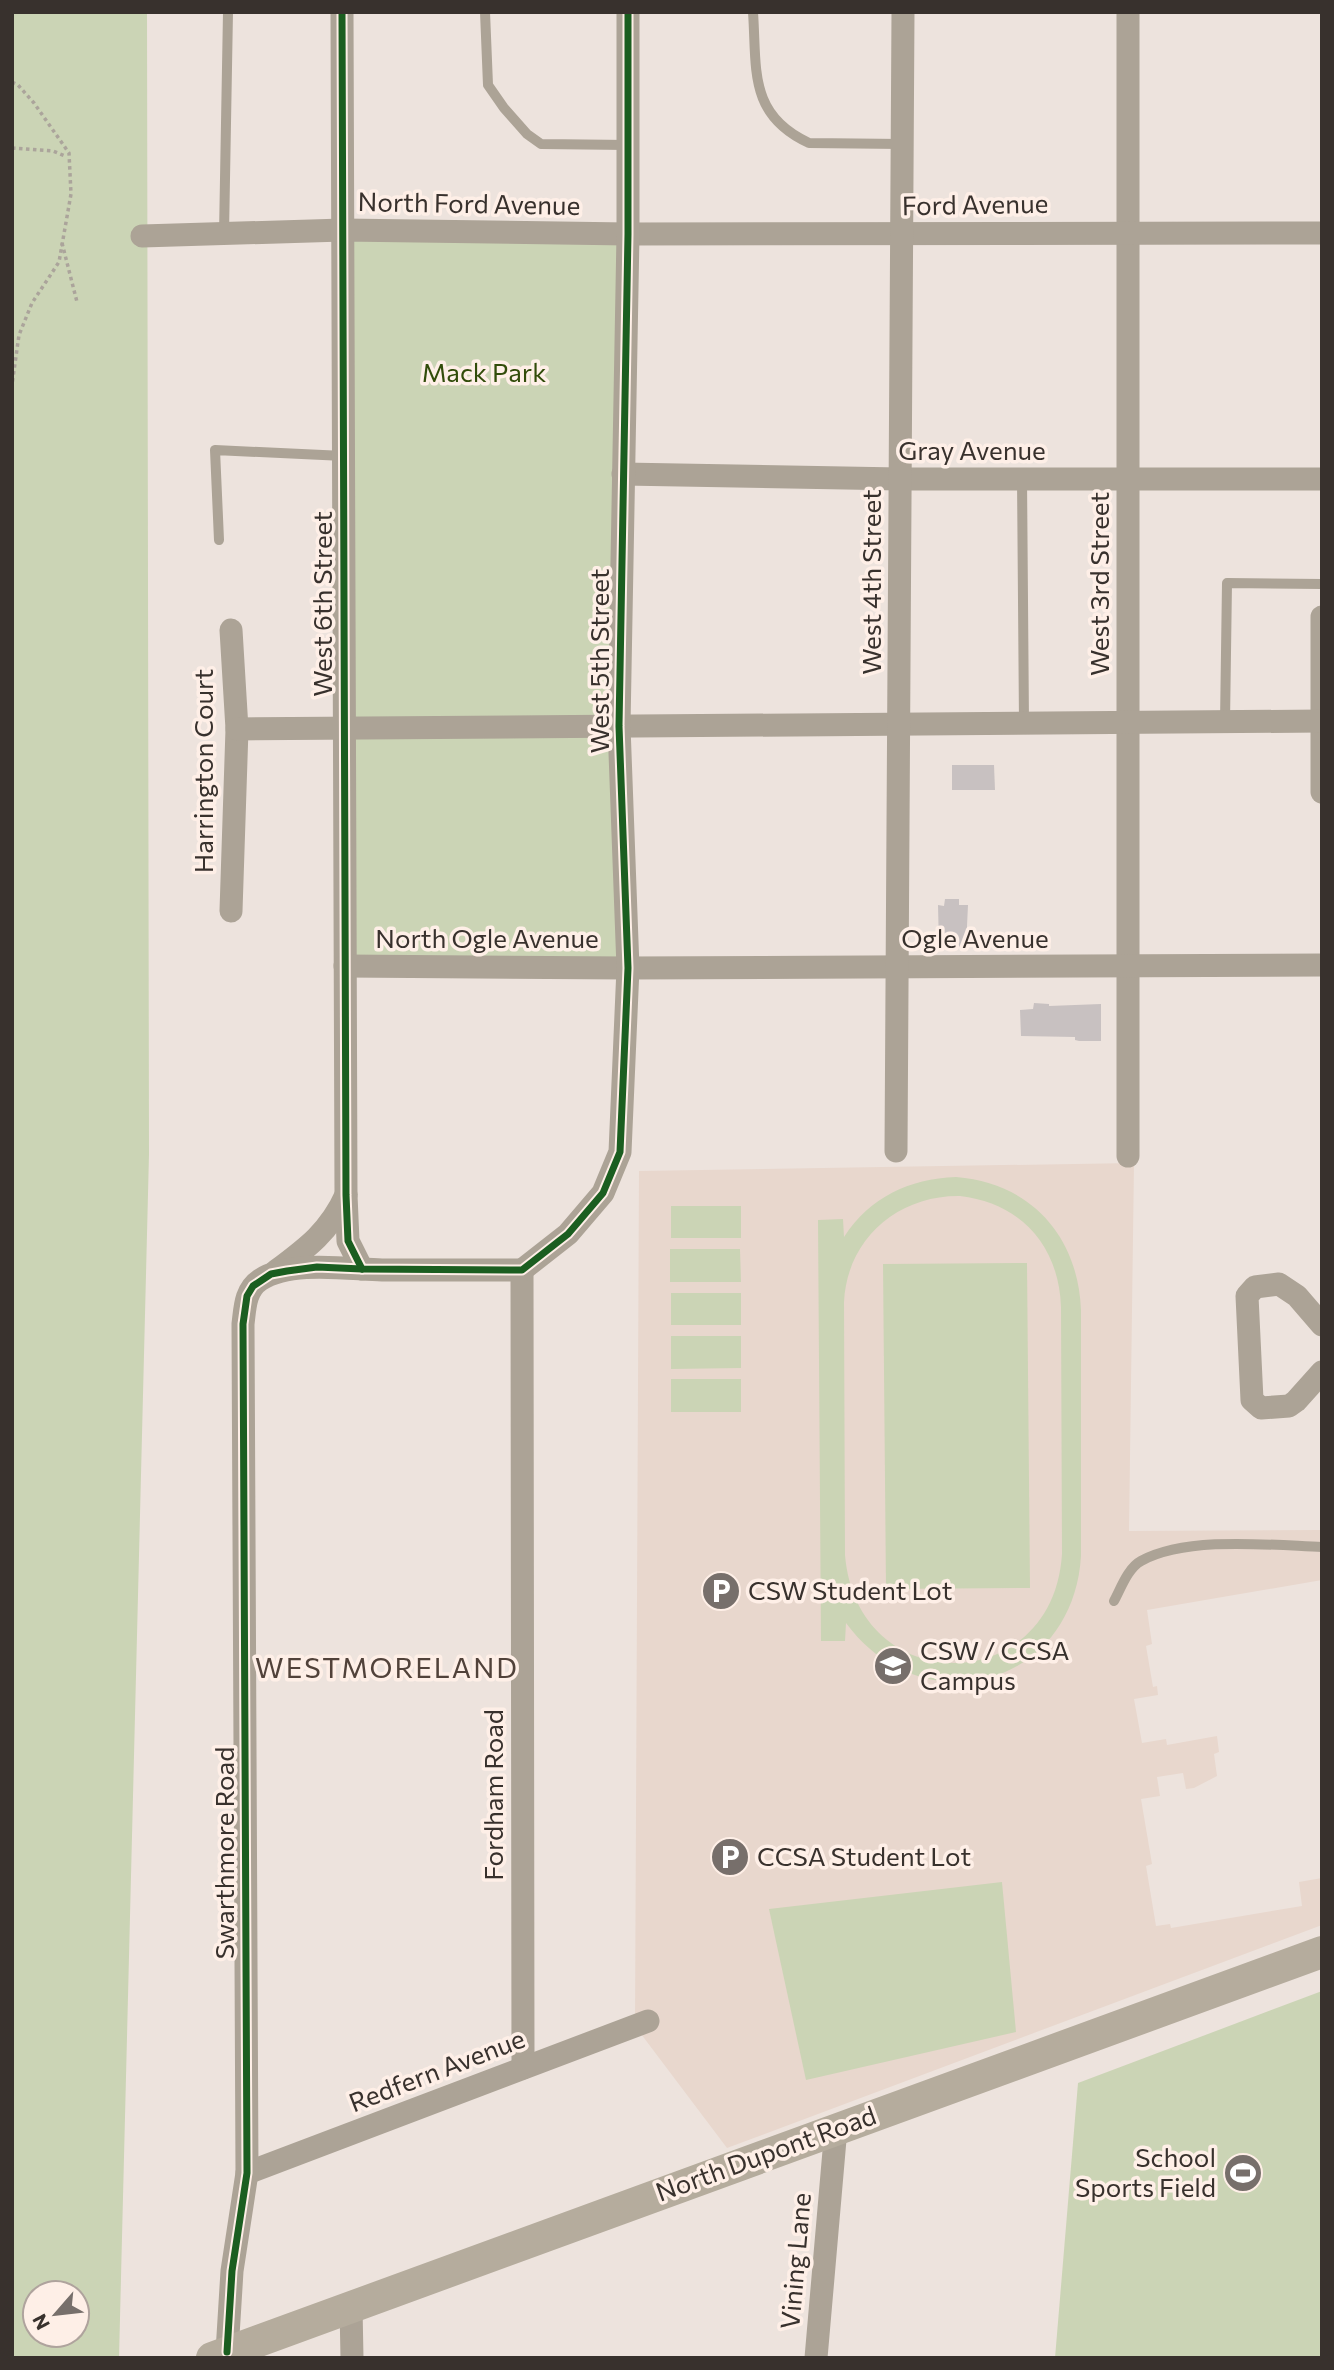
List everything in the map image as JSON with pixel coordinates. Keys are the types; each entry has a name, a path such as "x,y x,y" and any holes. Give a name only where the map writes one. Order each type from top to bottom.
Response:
{"main road":[{"name":"North Dupont Road","path":"219,2355 836,2127 1322,1952"}],"street":[{"name":"West 6th Street","path":"271,1274 320,1237 337,1216 346,1195 342,12"},
{"name":"West 5th Street","path":"522,1270 568,1234 604,1193 620,1152 628,968 619,726 628,234 628,12"},
{"name":"West 4th Street","path":"896,1152 903,12"},
{"name":"West 3rd Street","path":"1128,12 1128,1156"},
{"name":"North Ford Avenue","path":"142,236 343,230 628,234"},
{"name":"Ford Avenue","path":"628,234 1322,233"},
{"name":"Gray Avenue","path":"623,474 900,479 1322,479"},
{"path":"1322,617 1322,792"},
{"name":"Harrington Court","path":"231,631 237,729 231,911"},
{"path":"237,729 1322,721"},
{"name":"Ogle Avenue","path":"628,968 1322,965"},
{"name":"North Ogle Avenue","path":"345,966 628,968"},
{"path":"346,1195 348,1241 362,1269"},
{"path":"271,1274 317,1267 522,1270"},
{"name":"Fordham Road","path":"522,1270 523,2068"},
{"name":"Swarthmore Road","path":"219,2355 247,2173 243,1324 247,1296 259,1281 271,1274"},
{"path":"1322,1325 1297,1296 1279,1284 1255,1287 1247,1296 1252,1401 1261,1408 1289,1406 1322,1372"},
{"name":"Redfern Avenue","path":"247,2173 648,2021"},
{"name":"Vining Lane","path":"816,2358 836,2127"},
{"path":"351,2307 352,2358"}],"lane":[{"path":"224,234 228,12"},
{"path":"485,12 488,85 503,108 527,134 541,144 628,145"},
{"path":"753,12 758,90 765,106 795,136 809,143 902,144"},
{"path":"219,540 215,450 344,456"},
{"path":"1022,478 1024,723"},
{"path":"1225,722 1227,583 1322,584"},
{"path":"1114,1601 1125,1579 1139,1562 1167,1552 1245,1544 1322,1547"}],"path":[{"path":"12,82 34,103 69,153 71,194 59,262 32,303 19,335 12,386"},
{"path":"12,148 52,151 65,156"},
{"path":"62,241 77,302"}],"shaded area":[{"name":"CSW / CCSA Campus","path":"1134,1163 1129,1531 1322,1530 1322,1580 1147,1610 1152,1644 1146,1646 1153,1687 1157,1686 1158,1695 1134,1699 1142,1743 1166,1739 1167,1745 1217,1736 1219,1752 1214,1754 1217,1776 1194,1788 1186,1789 1183,1773 1157,1777 1160,1796 1141,1799 1152,1864 1146,1866 1156,1926 1170,1924 1171,1928 1302,1906 1299,1882 1322,1878 1322,1925 727,2148 635,2026 639,1171"}],"green space":[{"path":"12,12 147,12 149,1154 119,2358 12,2358"},
{"name":"Mack Park","path":"343,230 628,234 628,968 345,966"},
{"path":"956,1177 983,1181 1028,1202 1046,1218 1071,1259 1078,1283 1081,1310 1081,1556 1072,1601 1052,1636 1023,1662 989,1678 952,1682 914,1675 878,1655 846,1623 845,1641 821,1641 818,1220 843,1219 844,1237 854,1223 878,1201 907,1186","holes":["960,1196 982,1200 1018,1218 1033,1231 1053,1265 1059,1285 1062,1554 1051,1601 1026,1635 993,1656 955,1663 917,1656 883,1636 857,1602 845,1555 844,1302 847,1279 855,1259 880,1225 897,1212 916,1203 937,1198"]},
{"path":"671,1206 741,1206 741,1238 671,1238"},
{"path":"670,1249 740,1249 741,1282 670,1282"},
{"path":"1027,1263 1030,1588 886,1589 883,1264"},
{"path":"671,1293 741,1293 741,1325 671,1325"},
{"path":"671,1336 741,1336 741,1368 671,1369"},
{"path":"671,1379 741,1379 741,1412 671,1412"},
{"path":"1002,1882 1016,2032 806,2080 769,1909"},
{"name":"School Sports Field","path":"1322,1991 1322,2358 1055,2358 1078,2083"}],"building":[{"path":"952,765 994,765 995,790 952,790"},
{"path":"945,899 959,899 959,905 968,905 966,947 939,946 938,905 944,906"},
{"path":"1034,1003 1049,1006 1101,1004 1101,1041 1079,1041 1075,1040 1075,1037 1021,1036 1020,1010 1033,1009"}],"cycle path":[{"path":"342,12 346,1195 348,1241 362,1269"},
{"path":"227,2352 232,2271 247,2173 243,1324 247,1296 253,1286 271,1274 317,1267 522,1270 568,1234 603,1193 620,1152 628,968 619,726 628,234 628,12"}],"place":[{"name":"CSW Student Lot","path":"721,1591"},
{"name":"CSW / CCSA Campus","path":"893,1666"},
{"name":"CCSA Student Lot","path":"730,1857"},
{"name":"School Sports Field","path":"1243,2173"}],"district":[{"name":"WESTMORELAND","path":"387,1668"}]}
